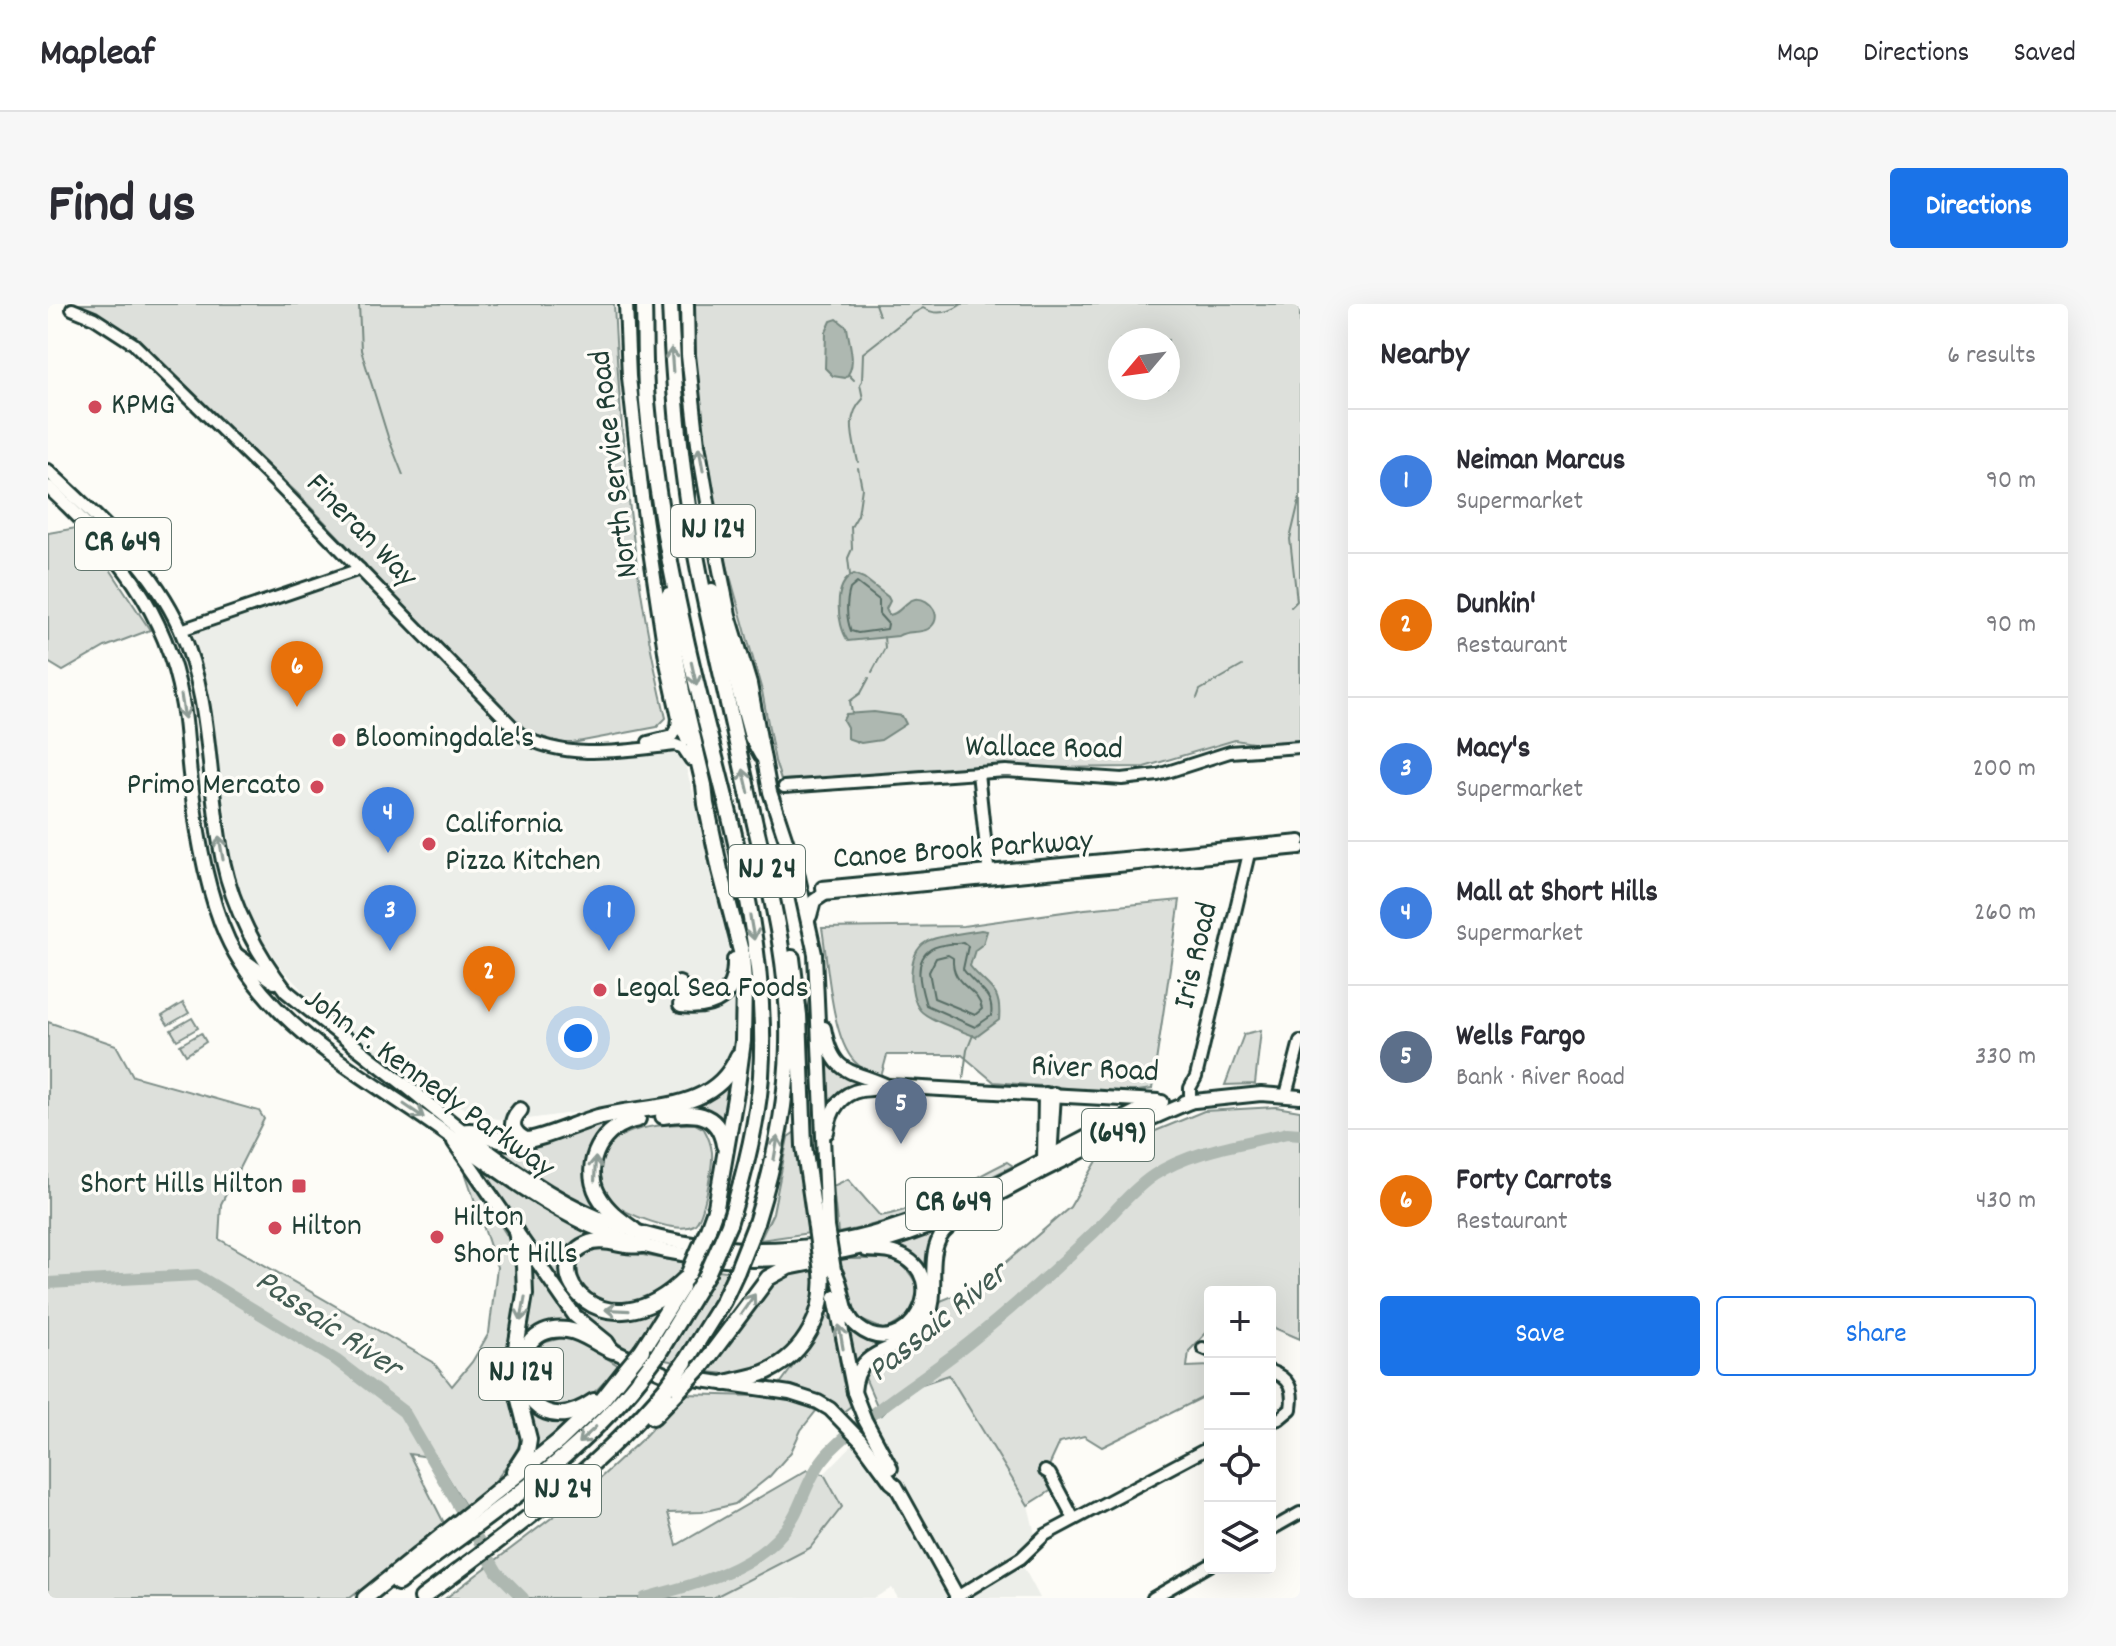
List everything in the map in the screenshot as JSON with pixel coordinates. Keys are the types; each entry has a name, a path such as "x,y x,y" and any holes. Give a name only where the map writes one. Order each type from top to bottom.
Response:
{"highway":[{"name":"NJ 24","path":"379,1598 476,1516 562,1458 598,1425 640,1378 708,1272 729,1224 757,1111 762,1048 761,996 753,927 686,638 668,543 647,400 644,304"},
{"name":"NJ 24","path":"422,1598 572,1483 673,1389 737,1271 756,1223 779,1136 788,1045 782,946 705,603 690,521 675,406 670,304"},
{"path":"690,521 702,548 752,737 762,755"},
{"path":"668,543 674,646 706,804"},
{"name":"NJ 124","path":"613,1351 575,1331 557,1330 542,1335 528,1348 522,1360 521,1375 525,1391 535,1404 560,1413 586,1406 613,1385 642,1350 687,1276 716,1207 743,1041 742,955 706,804"},
{"path":"725,1383 769,1371 797,1350 809,1335 820,1309 828,1271 822,1227 804,1146 796,984 786,925 757,831"},
{"path":"681,1005 697,1007 717,1000 729,990 735,976 733,924"},
{"path":"679,984 695,1000 717,1000"},
{"path":"716,1207 735,1145 761,996"},
{"path":"456,1133 472,1129 502,1142 526,1140 602,1116 672,1106 694,1099 725,1078 736,1061 743,1041"},
{"path":"520,1110 513,1118 512,1125 515,1133 526,1140"},
{"path":"634,1230 605,1205 594,1182 593,1164 597,1150 613,1129 635,1119 675,1114 706,1117 716,1123 721,1131 725,1156"},
{"path":"476,1516 522,1461 529,1444 512,1372 525,1294 524,1266 516,1232"},
{"path":"643,1245 632,1247 601,1241 585,1245 575,1253 570,1263 573,1288 594,1306 614,1312 630,1311 659,1299 687,1276"},
{"path":"673,1389 702,1366 768,1278 788,1267 813,1262 818,1255"},
{"path":"500,1489 579,1424 613,1385"},
{"path":"365,1598 455,1533"}],"main road":[{"name":"North Service Road","path":"626,304 629,377 642,497 666,658 679,718 706,804"},
{"name":"NJ 124","path":"687,304 688,355 698,444 720,573 750,684 770,792 809,919 817,971 821,1129 825,1143 822,1227"},
{"name":"John F. Kennedy Parkway","path":"48,471 134,556 158,588 181,630 195,669 224,863 248,931 286,991 379,1065 456,1133 553,1207 600,1230 680,1254 751,1260 855,1249 929,1227 973,1207 1047,1161 1139,1110 1162,1102"},
{"name":"John F. Kennedy Parkway","path":"48,487 112,552 135,581 156,618 183,703 190,775 207,884 236,955 252,982 328,1054 565,1202 670,1241 738,1250 838,1241 886,1230 929,1215 1047,1161 1196,1101"},
{"path":"156,618 168,628 181,630"},
{"path":"165,641 178,649 195,669"},
{"path":"190,775 210,756"},
{"path":"195,806 213,786"},
{"path":"798,877 822,891 810,907 809,919"},
{"path":"217,912 248,931"},
{"path":"236,955 286,991"},
{"name":"River Road","path":"817,971 824,1029 832,1053 852,1074 887,1086"},
{"path":"351,1043 359,1059 362,1076"},
{"path":"379,1065 379,1088"},
{"name":"River Road","path":"825,1143 831,1114 842,1098 856,1091 887,1086 1162,1102 1286,1095 1300,1097"},
{"path":"1007,1092 1029,1098 1044,1117"},
{"path":"1047,1161 1044,1117 1050,1094"},
{"path":"1047,1161 1050,1094"},
{"path":"456,1133 516,1232 575,1316 607,1342 613,1351"},
{"path":"856,1398 857,1372 864,1361 909,1337 925,1322 932,1307 939,1240 973,1207"},
{"path":"828,1271 851,1320 862,1329 886,1335 904,1330 921,1310 924,1299 923,1281 917,1270 910,1261 895,1253 855,1249"},
{"name":"NJ 124","path":"828,1271 832,1276 841,1337 867,1438"},
{"name":"NJ 124","path":"613,1351 667,1375 790,1393 818,1402 867,1438 897,1479 896,1486 957,1598"}],"street":[{"name":"Fineran Way","path":"72,309 94,318 134,344 218,424 521,735 575,752 676,745 683,748 691,760"},
{"path":"181,630 360,569"},
{"name":"Fineran Way","path":"623,749 672,736 679,718"},
{"name":"Wallace Road","path":"784,787 1022,771 1090,779 1122,779 1158,775 1230,752 1300,747"},
{"path":"978,773 989,875"},
{"name":"Canoe Brook Parkway","path":"1250,851 1300,841"},
{"name":"Canoe Brook Parkway","path":"822,891 1300,848"},
{"name":"Iris Road","path":"1196,1101 1196,1077 1250,851"},
{"path":"1286,1095 1300,1041"},
{"path":"1276,1374 1285,1379 1293,1395 1291,1409 1276,1420"},
{"path":"957,1598 1021,1558 1045,1535 1204,1450"},
{"path":"1045,1471 1050,1474 1074,1519"},
{"path":"1276,1527 1300,1513"},
{"path":"1153,1598 1204,1568"}],"shaded area":[{"path":"79,304 614,304 630,512 645,616 666,718 657,727 567,744 535,735 515,722 298,494 135,340"},
{"path":"693,304 1300,304 1300,743 1265,745 1235,740 1144,767 1028,768 781,780 762,691 723,551 703,426"},
{"path":"76,528 106,563 150,630 105,647 63,671 48,662 48,533"},
{"path":"357,577 504,730 524,745 541,752 590,761 670,751 683,758 707,841 736,988 734,1048 730,1061 703,1087 669,1100 528,1119 502,1120 481,1116 435,1095 326,1015 282,969 244,903 233,868 212,711 205,672 193,633"},
{"path":"1180,900 1152,1089 1122,1093 994,1082 962,1055 887,1055 881,1077 860,1067 846,1050 835,1017 822,928 963,926"},
{"path":"183,1003 189,1013 168,1025 162,1016"},
{"path":"192,1018 198,1028 177,1040 171,1030"},
{"path":"48,1022 116,1045 133,1076 259,1111 264,1119 221,1204 219,1239 433,1362 452,1386 472,1362 489,1333 497,1267 464,1169 508,1237 519,1263 507,1382 525,1435 500,1475 466,1507 436,1458 409,1454 445,1525 350,1598 48,1598"},
{"path":"1261,1030 1255,1084 1225,1085 1244,1034"},
{"path":"201,1033 206,1042 186,1055 180,1045"},
{"path":"826,1051 866,1084 839,1094 829,1102 823,1056"},
{"path":"732,1082 727,1133 686,1106"},
{"path":"1276,1107 1300,1111 1300,1339 1276,1329 1276,1286 1204,1286 1204,1335 1189,1351 1187,1367 1204,1366 1204,1397 1102,1447 1084,1436 1060,1442 1049,1466 1060,1485 1028,1505 949,1375 907,1389 881,1415 863,1373 870,1365 925,1338 938,1302 980,1285 1070,1207 1097,1161 1153,1132 1204,1111"},
{"path":"619,1118 593,1149 603,1214 536,1178 481,1139 492,1142"},
{"path":"695,1124 704,1129 712,1152 704,1203 694,1225 663,1225 638,1217 610,1202 601,1179 601,1160 608,1146 620,1136 637,1130"},
{"path":"798,1130 810,1233 760,1240 773,1213 788,1137"},
{"path":"475,1161 603,1236 572,1246 569,1251 566,1287 569,1293 563,1295"},
{"path":"1007,1162 1013,1166 928,1206 884,1222 838,1233 833,1186 848,1179 880,1216 929,1201"},
{"path":"942,1228 930,1244 928,1282 916,1261 897,1247"},
{"path":"605,1248 686,1263 669,1285 652,1296 623,1303 605,1301 591,1293 578,1271 580,1260 589,1252"},
{"path":"840,1259 897,1259 918,1289 912,1311 885,1330 854,1317 844,1288"},
{"path":"529,1262 581,1328 570,1326 522,1348"},
{"path":"816,1268 815,1303 799,1337 774,1361 737,1375 707,1372 774,1279"},
{"path":"718,1270 727,1271 710,1309 675,1362 665,1360"},
{"path":"578,1306 618,1317 659,1310 630,1351 603,1333"},
{"path":"824,1313 832,1320 843,1381 851,1406 842,1413 816,1394 780,1384 809,1344"},
{"path":"841,1316 854,1331 867,1338 901,1337 866,1354 853,1368"},
{"path":"566,1337 578,1340 619,1366 587,1397 561,1406 538,1394 526,1366 542,1343"},
{"path":"949,1374 1028,1505 1035,1534 1016,1553 1040,1598 898,1598 892,1588 874,1598 713,1598 810,1548 842,1507 824,1474 907,1389"},
{"path":"684,1394 791,1397 816,1411 801,1430 791,1452 770,1476 735,1504 702,1512 668,1513 677,1545 807,1470 824,1474 842,1507 810,1548 713,1598 446,1598 583,1494 641,1440"},
{"path":"524,1399 552,1418 573,1418 529,1459"}],"water":[{"path":"837,319 847,327 852,354 851,367 845,378 833,376 825,368 826,332 831,321"},
{"path":"854,574 888,597 890,601 886,609 889,615 911,600 926,601 936,615 933,625 898,636 848,641 841,625 839,605 842,586"},
{"path":"874,712 902,716 906,724 881,740 861,743 847,738 843,720 846,714"},
{"path":"987,931 983,944 975,950 970,966 996,994 999,1020 976,1037 924,1014 913,994 911,974 915,955 926,942"}],"waterway":[{"path":"359,304 361,350 403,475"},
{"path":"875,304 879,315"},
{"path":"858,462 852,421 863,399 860,384 863,353 923,308 942,312 962,304"},
{"path":"849,375 854,380"},
{"path":"850,575 851,527 858,515 862,488 858,468"},
{"path":"1291,607 1297,601 1290,539 1300,497"},
{"path":"872,672 885,648 884,637"},
{"path":"1197,698 1200,690 1242,666"},
{"path":"852,713 850,701 861,693 869,678"},
{"path":"963,1079 967,1050 973,1035"},
{"name":"Passaic River","path":"645,1598 729,1571 767,1548 795,1514 813,1474 830,1451 863,1422 1000,1318 1154,1175 1185,1159 1218,1149 1287,1133 1300,1134"},
{"name":"Passaic River","path":"48,1283 197,1275 336,1360 404,1412 497,1572 523,1598"}],"place":[{"name":"KPMG","path":"95,407"},
{"name":"Forty Carrots","path":"297,707"},
{"name":"Bloomingdale's","path":"339,740"},
{"name":"Primo Mercato","path":"317,787"},
{"name":"California Pizza Kitchen","path":"429,844"},
{"name":"Mall at Short Hills","path":"388,853"},
{"name":"Macy's","path":"390,951"},
{"name":"Neiman Marcus","path":"609,951"},
{"name":"Legal Sea Foods","path":"600,990"},
{"name":"Dunkin'","path":"489,1012"},
{"name":"Wells Fargo","path":"901,1144"},
{"name":"Short Hills Hilton","path":"299,1186"},
{"name":"Hilton","path":"275,1228"},
{"name":"Hilton Short Hills","path":"437,1237"}]}
